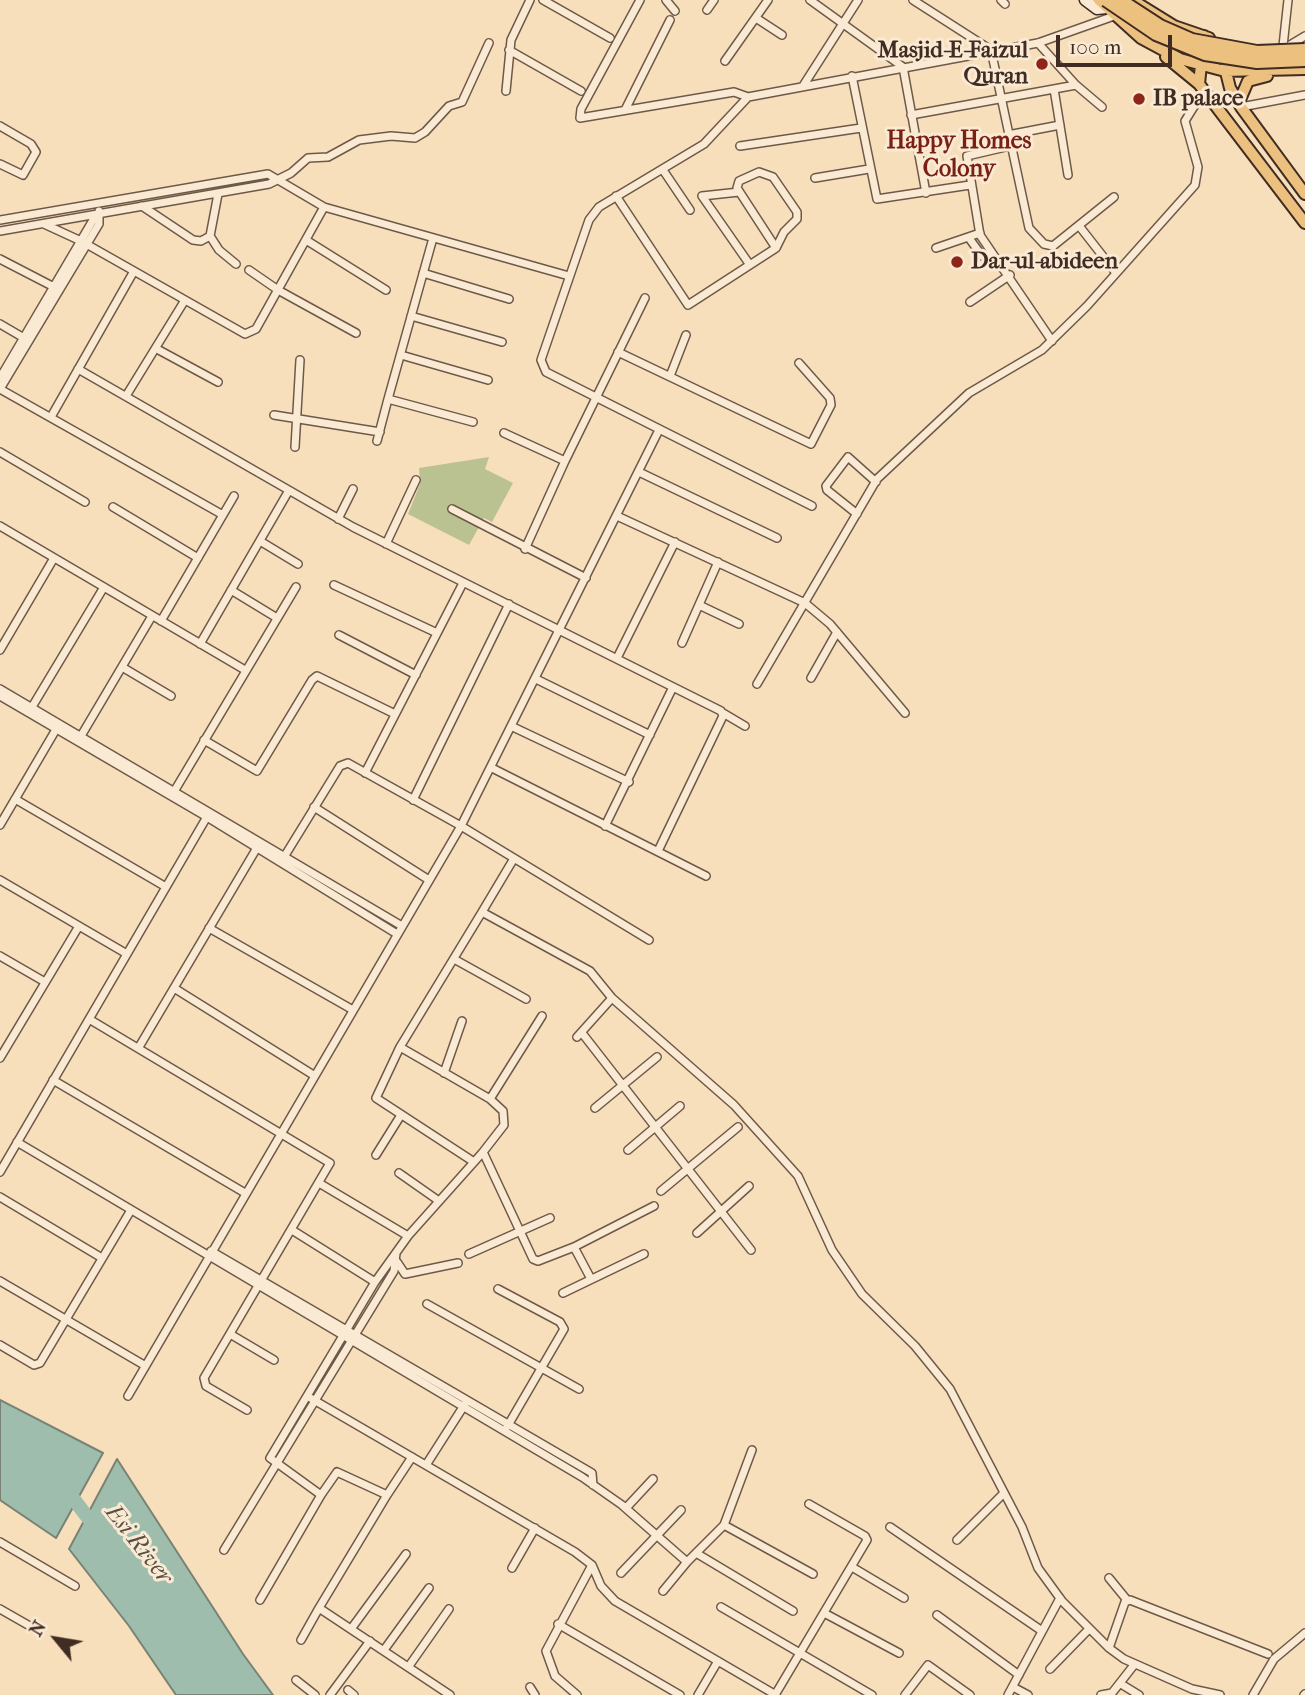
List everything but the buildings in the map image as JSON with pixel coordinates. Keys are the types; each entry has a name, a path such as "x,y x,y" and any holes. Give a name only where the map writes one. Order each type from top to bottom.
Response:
{"highway":[{"path":"1121,0 1160,26 1199,42 1257,51 1305,50"},
{"path":"1106,6 1142,27 1197,51 1257,62 1305,60"}],"main road":[{"path":"1132,0 1174,26 1229,43 1263,47 1305,44"},
{"path":"1106,6 1201,88 1305,223"},
{"path":"1201,88 1199,65 1204,36"},
{"path":"1142,38 1163,52 1225,71 1305,69"},
{"path":"1229,43 1225,71 1240,104 1305,194"},
{"path":"1240,104 1248,81 1287,71"}],"street":[{"path":"506,91 509,50 514,32 530,0"},
{"path":"543,0 610,38"},
{"path":"640,0 581,109 580,118 734,92 748,97 1038,43 1106,6"},
{"path":"666,0 675,12"},
{"path":"707,10 714,0"},
{"path":"725,61 768,0"},
{"path":"810,0 903,67 926,193"},
{"path":"803,86 858,0"},
{"path":"913,0 991,50 1029,228 1049,247 1080,227 1114,197"},
{"path":"1085,0 1097,9 1106,6"},
{"path":"1288,0 1287,45 1305,36"},
{"path":"756,18 782,35"},
{"path":"625,110 670,20"},
{"path":"0,231 218,194 280,179 308,158 328,157 359,140 391,136 415,138 425,132 449,106 461,102 489,43"},
{"path":"1038,43 1076,85 1102,107"},
{"path":"509,50 581,91"},
{"path":"852,76 877,200 970,185"},
{"path":"911,115 1076,85"},
{"path":"757,684 857,514 868,488 969,393 1042,351 1195,184 1198,167 1185,121 1201,88"},
{"path":"1055,89 1069,175"},
{"path":"1240,104 1305,95"},
{"path":"748,97 704,144 599,207 589,220 541,360 542,367 546,372 594,398 812,506"},
{"path":"1008,135 1060,125"},
{"path":"0,126 31,144 36,152 23,175 0,164"},
{"path":"740,146 861,128"},
{"path":"1010,146 967,156 980,233 1052,341"},
{"path":"815,178 869,169"},
{"path":"663,170 690,210"},
{"path":"616,196 688,306 776,248 784,232 797,219 797,212 768,173 759,172 736,184 776,248"},
{"path":"0,220 268,174 324,207 569,276"},
{"path":"739,192 702,196 750,265"},
{"path":"141,206 193,240 201,241 210,236 218,194"},
{"path":"99,203 99,216"},
{"path":"43,223 245,334 250,333 278,290 324,207"},
{"path":"99,216 93,220 83,243 0,389 223,515"},
{"path":"1080,227 1116,273"},
{"path":"969,238 980,233"},
{"path":"210,236 219,250 236,264"},
{"path":"936,248 963,236 969,238 982,256"},
{"path":"377,441 433,238"},
{"path":"306,240 386,290"},
{"path":"0,378 83,243"},
{"path":"0,259 54,287"},
{"path":"249,270 278,290 356,333"},
{"path":"51,417 134,271"},
{"path":"423,273 509,299"},
{"path":"970,302 1010,275"},
{"path":"525,549 594,398 645,298"},
{"path":"127,396 185,300"},
{"path":"411,316 502,342"},
{"path":"0,324 24,338"},
{"path":"670,376 686,335"},
{"path":"157,349 218,382"},
{"path":"618,352 811,444 831,405 830,398 799,363"},
{"path":"401,355 488,380"},
{"path":"295,447 300,360"},
{"path":"78,369 338,519 463,583 559,628 745,726"},
{"path":"388,399 473,422"},
{"path":"274,415 380,432"},
{"path":"128,1396 461,826 513,727 559,628 659,430"},
{"path":"504,433 565,461"},
{"path":"0,452 85,502"},
{"path":"857,514 827,490 826,486 848,457 876,482"},
{"path":"639,472 777,538"},
{"path":"386,544 416,480"},
{"path":"338,519 353,489"},
{"path":"200,644 288,492"},
{"path":"161,621 234,496"},
{"path":"113,507 198,558"},
{"path":"452,509 525,549 586,578"},
{"path":"617,516 805,603 837,632 905,713"},
{"path":"0,526 245,670"},
{"path":"260,541 298,564"},
{"path":"617,658 675,542"},
{"path":"0,650 54,558"},
{"path":"682,643 718,562"},
{"path":"365,773 463,583"},
{"path":"334,585 437,634"},
{"path":"32,707 104,587"},
{"path":"175,790 296,587"},
{"path":"231,590 277,618"},
{"path":"413,800 509,604"},
{"path":"699,605 739,624"},
{"path":"81,736 152,616"},
{"path":"811,678 837,632"},
{"path":"339,635 416,675"},
{"path":"122,667 171,696"},
{"path":"204,740 257,771 317,676 395,714"},
{"path":"536,679 650,736"},
{"path":"605,826 629,782 673,687"},
{"path":"0,689 58,726 81,736 175,790 209,814"},
{"path":"0,696 58,726 209,814 400,930"},
{"path":"658,851 723,713"},
{"path":"0,825 58,726"},
{"path":"513,727 629,782"},
{"path":"283,859 344,763 461,826 513,860 649,940"},
{"path":"492,768 706,876"},
{"path":"15,799 166,887"},
{"path":"314,807 429,880"},
{"path":"0,1172 209,814"},
{"path":"139,1047 258,845"},
{"path":"474,1162 376,1098 400,1047 513,860"},
{"path":"0,880 127,954"},
{"path":"482,912 590,971 601,981 612,998 734,1105 798,1176 832,1250 862,1294 915,1346 950,1389 1004,1493 1038,1568 1060,1598 1108,1648 1134,1665 1191,1692 1220,1695"},
{"path":"0,1058 79,926"},
{"path":"209,928 353,1010"},
{"path":"0,956 45,982"},
{"path":"454,960 526,999"},
{"path":"174,988 315,1076"},
{"path":"612,998 579,1035 656,1127 751,1250"},
{"path":"490,1099 542,1016"},
{"path":"89,1019 328,1160 330,1166 230,1334 204,1383 247,1410"},
{"path":"444,1073 462,1021"},
{"path":"223,1550 316,1401 408,1236 484,1152 504,1125 505,1117 490,1099 400,1047"},
{"path":"595,1108 657,1057"},
{"path":"53,1080 245,1193"},
{"path":"628,1150 680,1106"},
{"path":"376,1155 401,1115"},
{"path":"661,1191 738,1127"},
{"path":"18,1142 507,1427 626,1508 687,1562"},
{"path":"484,1152 523,1231 533,1259 538,1261 574,1247 654,1206"},
{"path":"399,1173 439,1201"},
{"path":"319,1183 408,1236"},
{"path":"696,1233 749,1186"},
{"path":"0,1197 102,1258"},
{"path":"0,1345 37,1365 131,1210"},
{"path":"469,1254 550,1218"},
{"path":"292,1230 375,1282"},
{"path":"574,1247 591,1279"},
{"path":"564,1293 644,1254"},
{"path":"321,1495 270,1458 375,1282 396,1257"},
{"path":"396,1257 405,1274 458,1263"},
{"path":"0,1281 64,1321 144,1365"},
{"path":"498,1289 560,1322 564,1329 507,1427"},
{"path":"427,1304 579,1389"},
{"path":"230,1334 274,1360"},
{"path":"307,1396 592,1564 608,1596 775,1695 826,1614 867,1538 809,1504"},
{"path":"426,1465 466,1403"},
{"path":"663,1591 724,1525 752,1450"},
{"path":"301,1640 412,1457"},
{"path":"260,1600 337,1472 387,1495"},
{"path":"626,1508 653,1479"},
{"path":"957,1540 1004,1493"},
{"path":"621,1573 681,1510"},
{"path":"724,1525 813,1574"},
{"path":"890,1527 1042,1631"},
{"path":"512,1569 535,1528"},
{"path":"0,1542 75,1586"},
{"path":"696,1553 793,1611"},
{"path":"351,1629 406,1554"},
{"path":"577,1695 555,1676 548,1664 546,1651 592,1564"},
{"path":"852,1567 904,1598"},
{"path":"1109,1577 1127,1600 1268,1654"},
{"path":"384,1650 429,1588"},
{"path":"1008,1695 1060,1598"},
{"path":"1108,1648 1127,1600"},
{"path":"721,1607 872,1695"},
{"path":"319,1608 450,1695"},
{"path":"0,1609 35,1629"},
{"path":"409,1666 449,1609"},
{"path":"826,1614 899,1653"},
{"path":"937,1615 1019,1675"},
{"path":"558,1624 680,1695"},
{"path":"1050,1669 1089,1629"},
{"path":"1253,1695 1274,1659 1305,1633"},
{"path":"330,1695 370,1641"},
{"path":"698,1695 718,1661"},
{"path":"905,1695 928,1665 970,1695"},
{"path":"1101,1695 1112,1693 1134,1665"},
{"path":"296,1680 315,1695"},
{"path":"1121,1684 1139,1695"},
{"path":"1013,1687 1028,1695"},
{"path":"530,1688 535,1695"}],"green space":[{"path":"489,457 485,469 513,483 492,522 484,518 469,545 408,514 420,484 419,468"}],"water":[{"path":"0,1400 103,1453 56,1538 0,1500"},
{"path":"117,1459 243,1654 273,1695 176,1695 129,1626 69,1549"}],"waterway":[{"name":"Esi River","path":"66,1489 98,1531"}],"place":[{"name":"Masjid-E-Faizul Quran","path":"1042,64"},
{"name":"IB palace","path":"1139,99"},
{"name":"Dar-ul-abideen","path":"957,262"}],"district":[{"name":"Happy Homes Colony","path":"959,156"}]}
